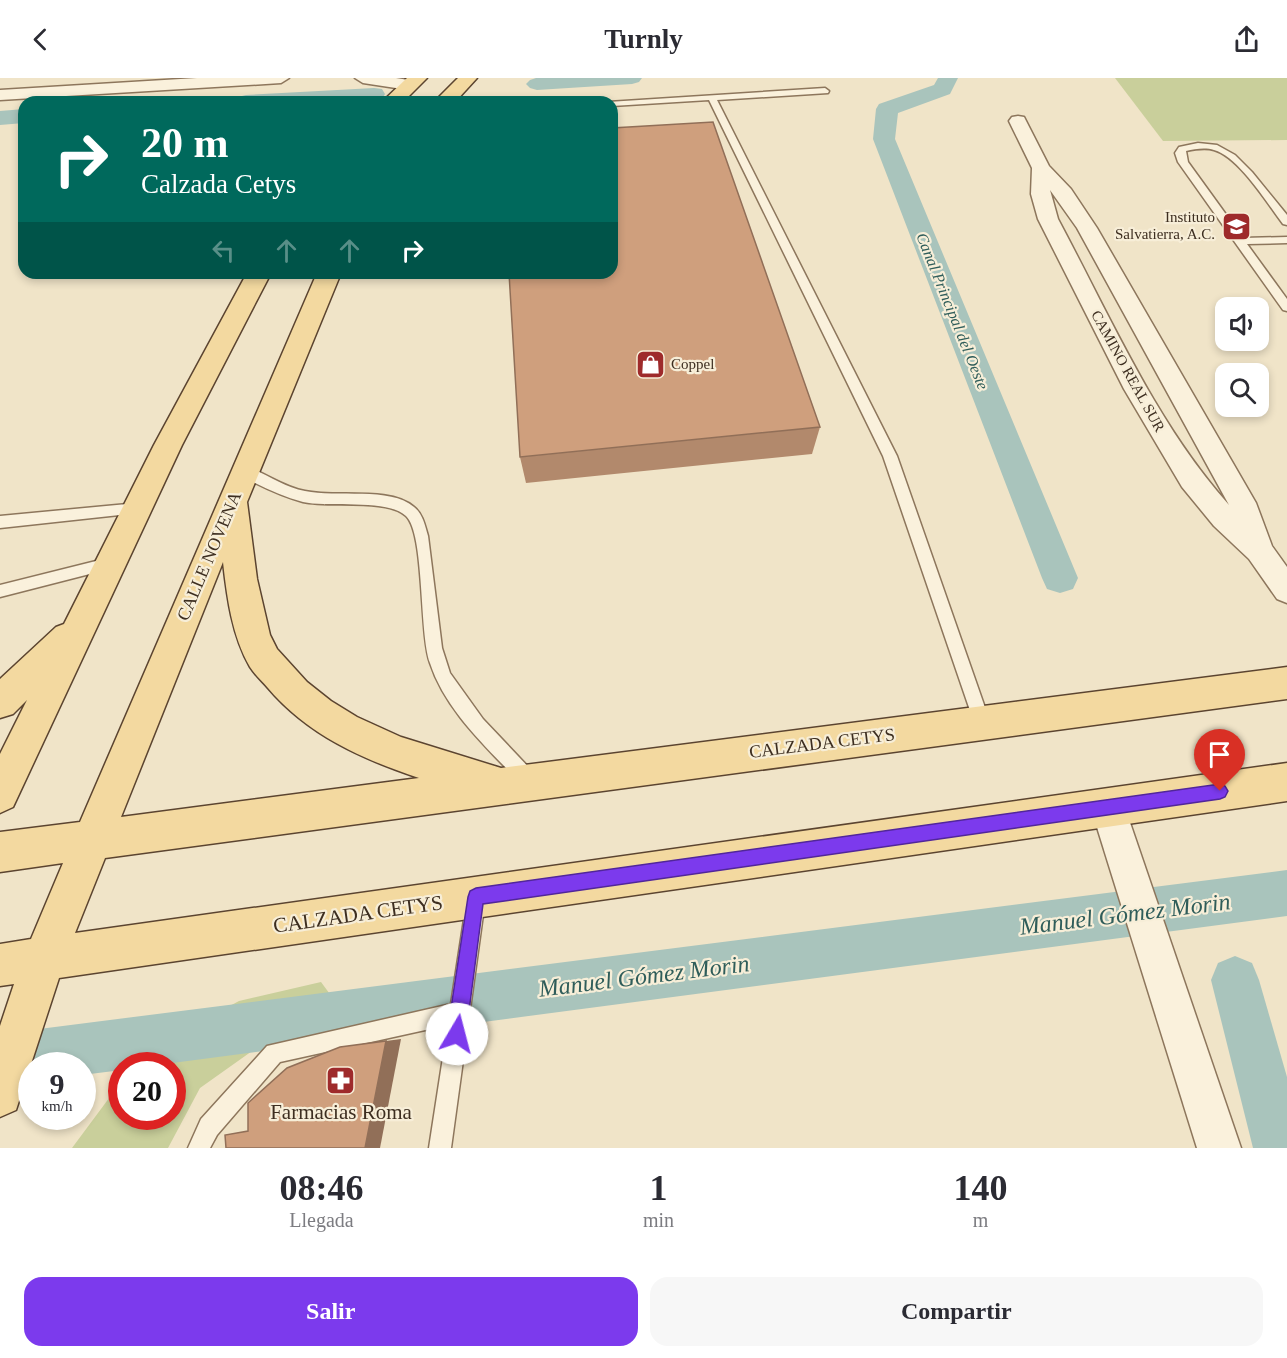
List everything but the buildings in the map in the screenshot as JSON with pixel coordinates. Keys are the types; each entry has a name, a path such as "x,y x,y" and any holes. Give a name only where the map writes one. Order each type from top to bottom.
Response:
{"main road":[{"path":"450,96 468,78"},
{"path":"399,96 414,82"},
{"path":"0,794 138,508 256,279"},
{"name":"CALLE NOVENA","path":"0,1094 44,959 326,279"},
{"path":"239,487 240,567 248,612 260,653 287,688 334,725 399,756 517,784"},
{"path":"0,702 83,624"},
{"name":"CALZADA CETYS","path":"0,852 1287,683"},
{"name":"CALZADA CETYS","path":"0,965 1287,782"}],"street":[{"path":"0,95 281,78"},
{"path":"363,78 414,82"},
{"name":"CAMINO REAL SUR","path":"1018,121 1041,168 1064,193 1087,228 1246,512 1259,551"},
{"name":"CAMINO REAL SUR","path":"1041,168 1039,185 1048,219 1136,389 1191,480 1224,518 1259,551 1287,590"},
{"path":"1108,808 1219,1148"}],"lane":[{"path":"618,104 825,91"},
{"path":"712,98 890,456 982,722"},
{"path":"1287,222 1223,150 1204,146 1182,149 1180,153 1183,162 1287,307"},
{"path":"1239,241 1287,240"},
{"path":"239,487 285,491 312,498 376,501 399,506 417,517 423,543 438,662 461,705 517,784"},
{"path":"0,522 138,508"},
{"path":"0,591 111,563"},
{"path":"440,1148 476,897"},
{"path":"199,1148 209,1127 274,1053 460,1012"}],"green space":[{"path":"1115,78 1287,78 1287,140 1163,141"},
{"path":"321,982 335,1001 334,1020 276,1034 200,1088 186,1114 186,1052 158,1052 183,1031 239,1001"},
{"path":"108,1100 108,1130 178,1130 168,1148 72,1148 85,1130 96,1130 96,1116"}],"waterway":[{"path":"537,84 632,78"},
{"name":"Canal Principal del Oeste","path":"948,78 942,89 887,109 884,139 1060,578"},
{"path":"342,96 374,94"},
{"path":"0,118 18,116"},
{"name":"Manuel Gómez Morin","path":"0,1060 1287,893"},
{"name":"Canal Principal del Oeste","path":"1235,980 1280,1148"}],"place":[{"name":"Instituto Salvatierra, A.C.","path":"1236,226"},
{"name":"Coppel","path":"650,364"},
{"name":"Farmacias Roma","path":"341,1081"}],"route":[{"path":"457,1034 476,897 1220,791"}]}
